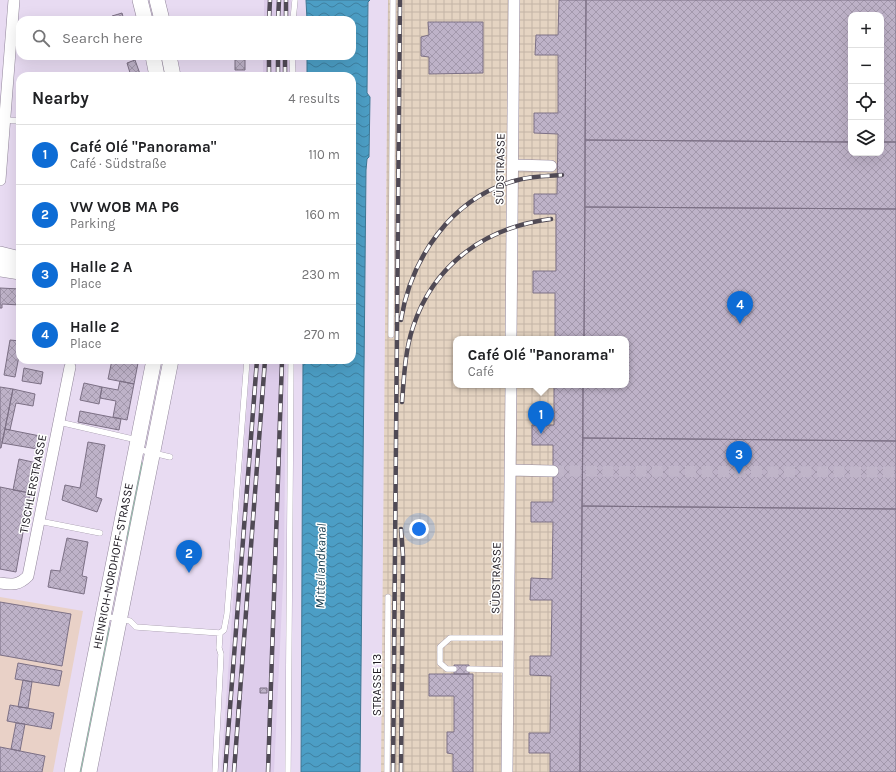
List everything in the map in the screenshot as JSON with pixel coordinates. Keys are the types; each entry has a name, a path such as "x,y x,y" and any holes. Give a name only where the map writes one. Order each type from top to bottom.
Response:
{"main road":[{"path":"140,0 144,16"},
{"path":"157,0 161,16"},
{"path":"154,60 156,72"},
{"path":"170,60 172,72"},
{"path":"0,254 16,258"},
{"path":"0,269 16,271"},
{"name":"HEINRICH-NORDHOFF-STRASSE","path":"72,772 153,364"},
{"name":"HEINRICH-NORDHOFF-STRASSE","path":"89,772 170,364"}],"street":[{"path":"0,180 5,120 4,97 14,0"},
{"name":"SÜDSTRASSE","path":"511,336 514,0"},
{"path":"513,165 551,166"},
{"name":"TISCHLERSTRASSE","path":"0,583 13,585 21,583 28,576 70,366"},
{"name":"SÜDSTRASSE","path":"507,772 511,388"},
{"path":"510,470 553,471"}],"lane":[{"path":"293,16 294,0"},
{"path":"391,335 393,0"},
{"path":"292,60 293,72"},
{"path":"5,120 16,121"},
{"path":"215,772 221,654 219,648 220,633 224,630 225,618 227,614 247,364"},
{"path":"288,772 290,364"},
{"path":"59,422 137,445 153,453 170,457"},
{"path":"39,521 100,533"},
{"name":"STRASSE 13","path":"387,772 388,597"},
{"path":"104,616 130,621 136,627 220,633"},
{"path":"454,669 447,669 440,663 440,647 450,638 509,638"},
{"path":"469,669 508,670"}],"shaded area":[{"path":"264,0 291,0 290,16 264,16"},
{"path":"388,0 896,0 896,772 381,772"},
{"path":"263,60 290,60 290,72 263,72"},
{"path":"250,364 286,364 284,563 274,772 221,772"},
{"path":"0,597 83,611 53,772 0,772"}],"green space":[{"path":"141,462 143,463 126,549 128,516 138,469"},
{"path":"111,627 83,772 76,772 108,628"}],"water":[{"name":"Mittellandkanal","path":"306,0 370,0 368,2 367,93 370,97 369,157 367,159 366,170 360,772 301,772 303,364 356,364 356,72 307,72 307,60 356,60 356,16 307,16"}],"building":[{"path":"559,0 586,0 584,336 555,336 555,293 533,293 533,271 556,271 556,214 534,214 534,194 557,194 558,134 534,133 534,113 558,113 558,55 535,55 536,35 558,35"},
{"path":"586,0 896,0 896,142 884,142 884,12 848,12 848,142 585,140"},
{"path":"122,13 123,16 112,16"},
{"path":"428,22 483,22 483,73 429,74 429,57 421,56 421,37 429,35"},
{"path":"135,60 139,72 130,72 127,63"},
{"path":"235,60 245,60 245,70 235,70"},
{"path":"585,140 848,142 848,156 884,156 884,142 896,142 896,209 585,207"},
{"path":"585,207 896,209 896,441 583,438 583,388 629,388 629,336 584,336"},
{"path":"0,288 16,289 16,305 2,304 2,308 0,308"},
{"path":"10,340 16,341 16,364 17,364 15,377 4,375"},
{"path":"111,364 138,364 134,384 108,379"},
{"path":"24,368 43,372 41,384 22,381"},
{"path":"120,381 134,384 127,420 113,417 116,401 100,398 102,387 118,390"},
{"path":"84,383 102,387 99,404 80,400"},
{"path":"0,387 13,389 1,448 0,448"},
{"path":"554,388 583,388 580,772 550,772 550,753 529,753 529,733 550,733 551,676 530,675 530,656 551,656 552,600 530,600 531,578 552,579 553,522 531,522 531,502 553,502 553,445 532,445 532,425 554,425"},
{"path":"13,389 35,394 33,406 16,403 10,430 5,429"},
{"path":"80,411 121,419 119,430 78,422"},
{"path":"5,429 45,437 43,450 2,443"},
{"path":"583,438 896,441 896,509 582,506"},
{"path":"88,442 105,445 96,497 102,499 97,512 62,500 65,485 80,488"},
{"path":"19,459 37,463 35,473 38,473 36,482 32,481 30,493 13,490"},
{"path":"0,487 30,493 16,572 0,569"},
{"path":"582,506 896,509 896,772 580,772"},
{"path":"67,538 88,542 82,576 87,577 84,594 48,587 51,570 60,571"},
{"path":"0,602 71,614 62,666 0,655"},
{"path":"18,663 62,671 59,686 15,679"},
{"path":"454,665 469,665 469,674 454,674"},
{"path":"429,674 473,674 473,772 453,772 453,754 447,753 447,732 454,732 454,696 429,696"},
{"path":"23,680 32,682 28,708 18,707"},
{"path":"260,688 267,688 267,693 260,693"},
{"path":"10,705 54,713 51,729 7,721"},
{"path":"16,723 25,724 20,751 11,749"},
{"path":"0,747 45,756 42,772 0,772"}],"tunnel":[{"path":"553,471 896,472"}],"railway":[{"path":"269,16 270,0"},
{"path":"278,16 279,0"},
{"path":"286,0 286,16"},
{"path":"393,772 400,0"},
{"path":"269,60 269,72"},
{"path":"278,60 278,72"},
{"path":"285,60 285,72"},
{"path":"401,320 406,297 414,275 438,234 453,217 471,202 491,190 514,181 538,176 562,175"},
{"path":"402,402 405,364 410,336 422,304 434,284 449,267 466,252 485,240 505,230 528,223 551,219"},
{"path":"225,772 257,364"},
{"path":"234,772 265,364"},
{"path":"268,772 282,364"},
{"path":"401,529 403,556 401,772"}],"place":[{"name":"Halle 2","path":"740,324"},
{"name":"Café Olé \"Panorama\"","path":"541,434"},
{"name":"Halle 2 A","path":"739,474"},
{"name":"VW WOB MA P6","path":"189,573"}]}
